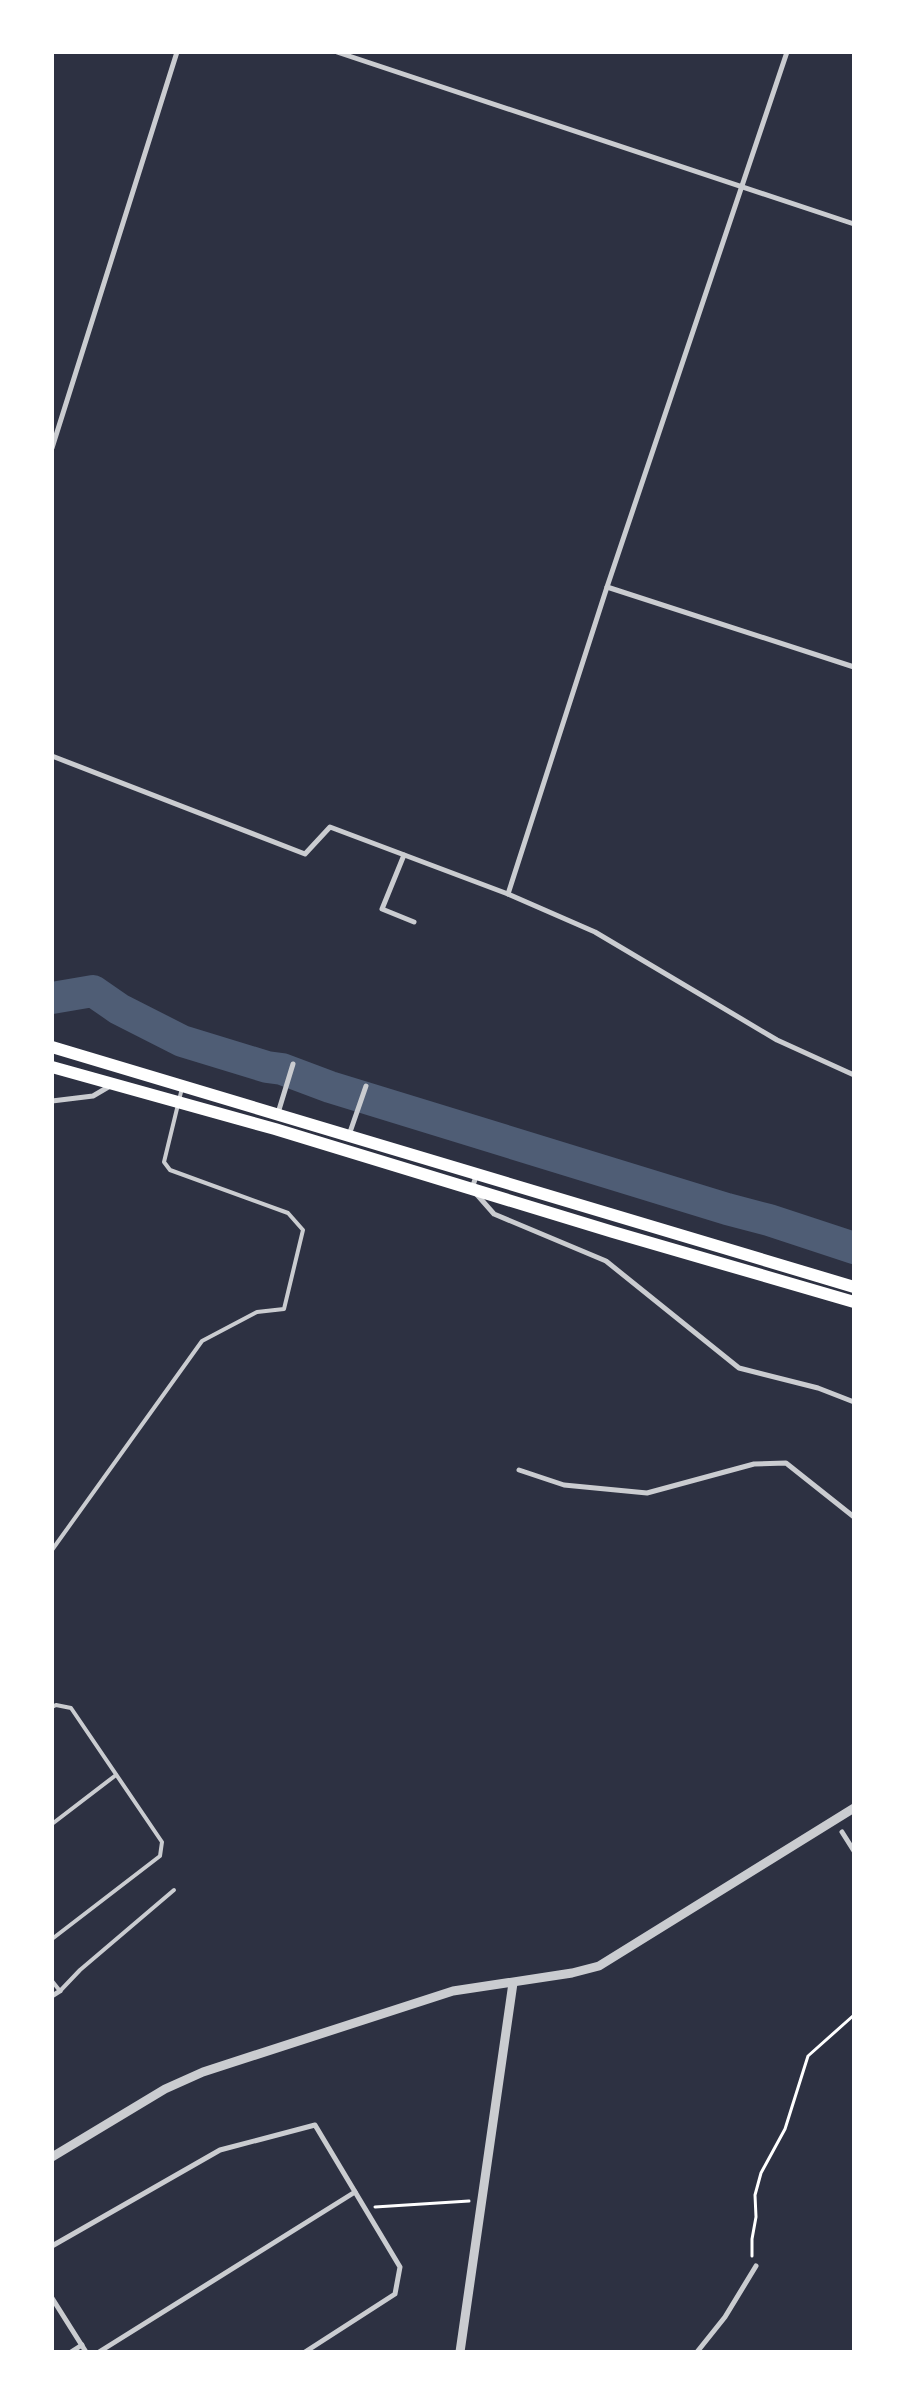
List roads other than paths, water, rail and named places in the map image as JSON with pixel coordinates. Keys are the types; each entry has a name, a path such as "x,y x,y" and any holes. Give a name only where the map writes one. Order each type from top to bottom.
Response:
{"main road":[{"path":"52,1047 477,1172 854,1287"},
{"path":"52,1067 275,1129 854,1302"}],"street":[{"path":"52,448 177,52"},
{"path":"337,52 854,224"},
{"path":"508,894 607,587 787,52"},
{"path":"607,587 854,668"},
{"path":"52,756 306,854 330,827 508,894 595,932 777,1040 854,1075"},
{"path":"404,855 382,909 414,922"},
{"path":"278,1113 293,1064"},
{"path":"52,1101 93,1096 113,1084"},
{"path":"349,1134 366,1086"},
{"path":"477,1172 472,1189 494,1214 606,1261 739,1368 818,1388 854,1402"},
{"path":"519,1470 564,1485 648,1493 754,1464 786,1463 854,1517"},
{"path":"52,2157 165,2089 203,2072 452,1991 572,1973 599,1966 854,1808"},
{"path":"842,1832 854,1851"},
{"path":"460,2352 513,1982"},
{"path":"52,1996 60,1991"},
{"path":"52,2246 220,2150 315,2125 400,2267 395,2294 306,2352"},
{"path":"99,2352 355,2192"},
{"path":"697,2352 724,2317 756,2266"},
{"path":"52,2298 86,2352"},
{"path":"71,2352 82,2345"}],"lane":[{"path":"52,1550 202,1341 257,1312 284,1309 303,1230 288,1213 170,1170 164,1162 180,1104 182,1086"},
{"path":"52,1707 56,1705 71,1708 162,1842 160,1856 52,1940"},
{"path":"52,1824 116,1775"},
{"path":"52,1981 60,1991 80,1970 174,1890"}],"waterway":[{"path":"52,998 93,991 119,1009 182,1041 267,1067 282,1069 330,1087 727,1209 769,1220 854,1248"}]}
